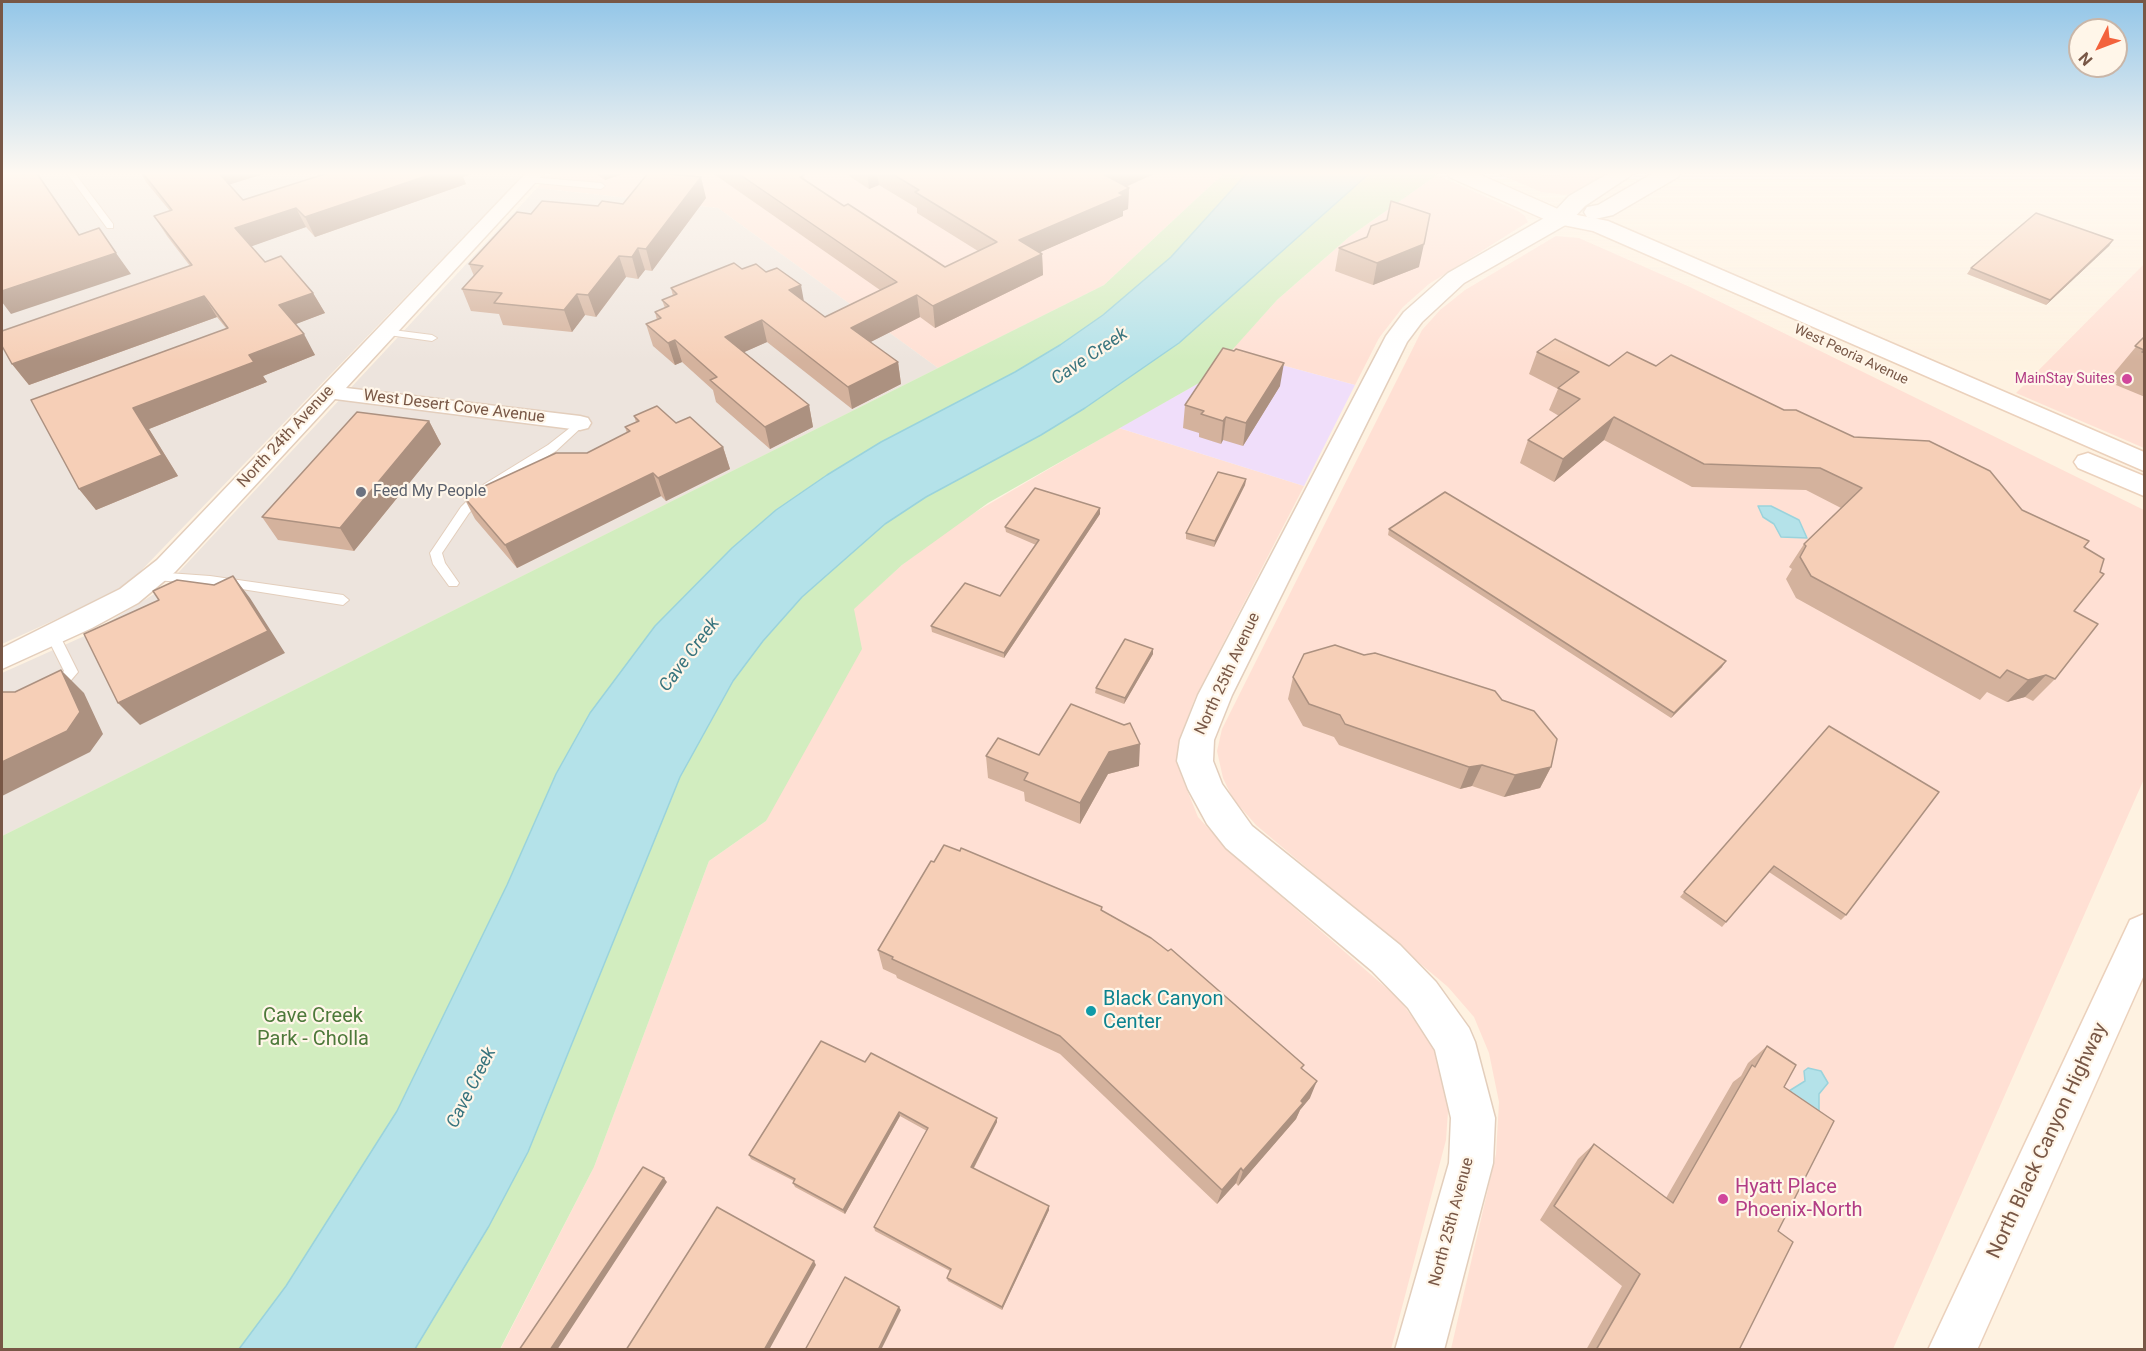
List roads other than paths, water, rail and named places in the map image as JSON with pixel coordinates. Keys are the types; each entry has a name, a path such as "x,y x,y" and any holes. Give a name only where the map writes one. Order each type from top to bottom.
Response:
{"street":[{"name":"North 24th Avenue","path":"2,659 129,596 166,566 327,392 477,235"},
{"name":"North 25th Avenue","path":"1419,1350 1471,1163 1473,1118 1454,1042 1422,995 1386,958 1239,837 1220,813 1206,789 1196,761 1197,740 1215,695 1395,341 1419,310 1456,279 1532,235"},
{"name":"West Peoria Avenue","path":"1586,235 2145,487"},
{"name":"West Peoria Avenue","path":"1621,235 2145,462"},
{"name":"West Desert Cove Avenue","path":"327,392 580,423"},
{"name":"North Black Canyon Highway","path":"1952,1350 2145,932"}],"lane":[{"path":"385,332 432,338"},
{"path":"453,583 439,564 436,553 465,510 487,488 552,448 580,423"},
{"path":"154,576 210,580 343,600"},
{"path":"43,695 66,680 71,672 53,635"}],"water":[{"name":"Cave Creek","path":"1191,235 1300,235 1179,343 1085,408 1041,435 926,497 885,524 802,597 763,641 733,681 680,777 528,1152 489,1226 415,1349 239,1349 286,1286 397,1111 507,885 556,774 590,713 655,626 732,548 776,510 881,442 1015,372 1060,345 1103,315 1171,257"},
{"path":"1758,506 1771,506 1799,520 1807,538 1781,537 1774,524 1763,517"},
{"path":"1808,1068 1821,1071 1828,1083 1819,1094 1819,1112 1789,1091 1805,1081 1804,1071"}],"place":[{"name":"MainStay Suites","path":"2127,379"},
{"name":"Feed My People","path":"361,492"},
{"name":"Black Canyon Center","path":"1091,1011"},
{"name":"Hyatt Place Phoenix-North","path":"1723,1199"}],"park label":[{"name":"Cave Creek Park - Cholla","path":"313,1028"}]}
